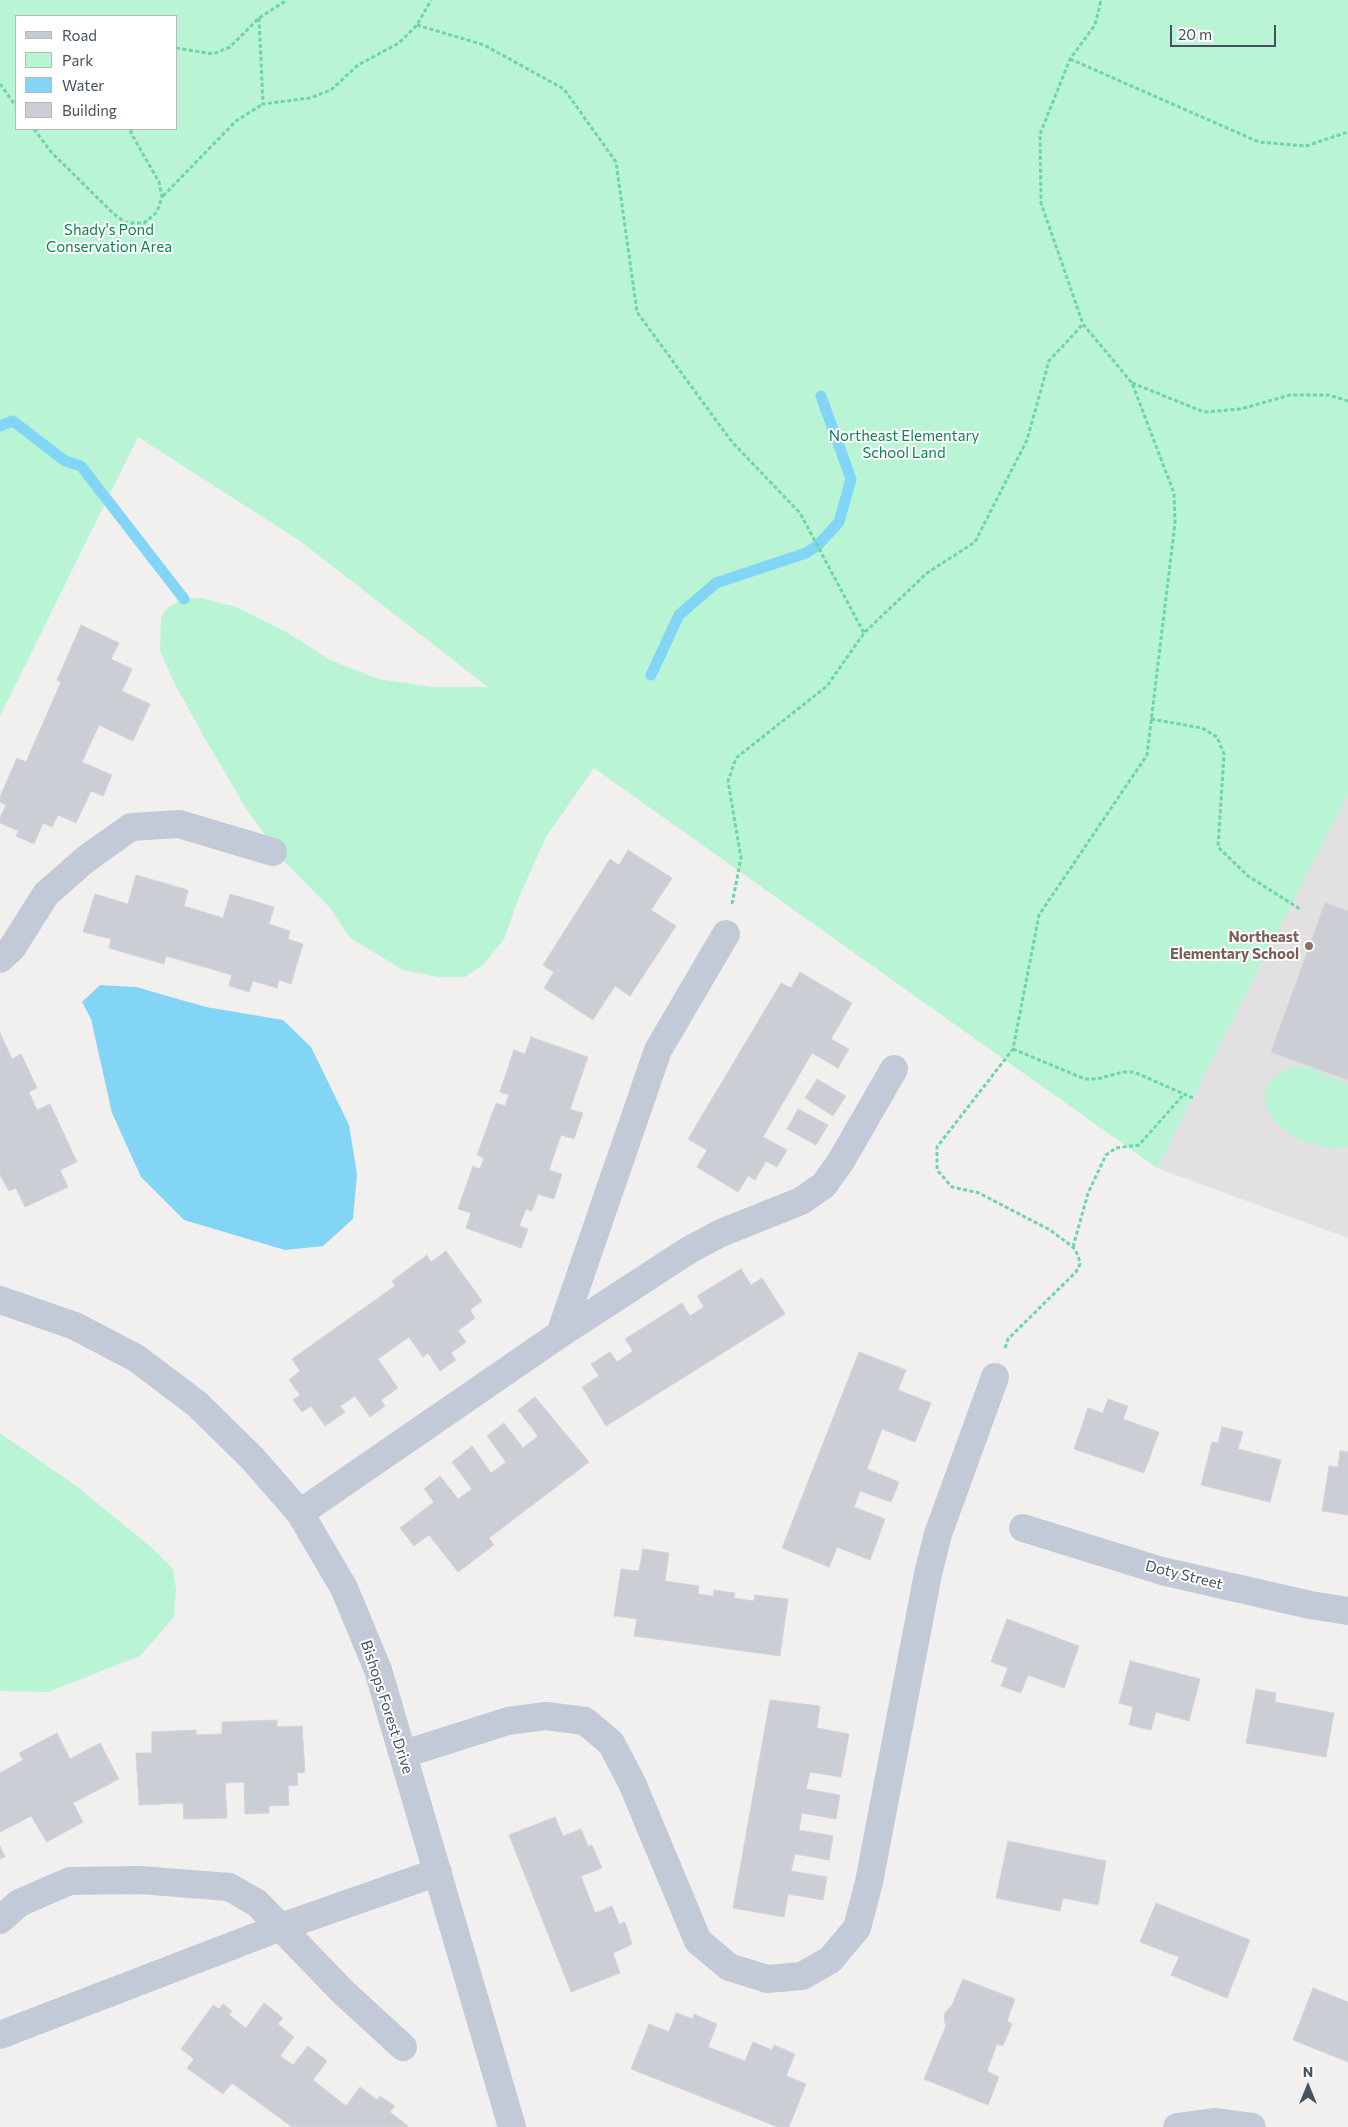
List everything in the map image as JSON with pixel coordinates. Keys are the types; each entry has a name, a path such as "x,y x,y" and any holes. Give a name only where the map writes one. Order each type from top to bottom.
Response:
{"street":[{"path":"0,959 12,948 46,894 86,858 130,827 179,824 273,852"},
{"path":"560,1334 658,1050 726,934"},
{"path":"300,1513 560,1334 689,1250 721,1233 801,1201 824,1185 841,1161 894,1069"},
{"name":"Bishops Forest Drive","path":"0,1300 75,1326 136,1358 197,1404 252,1458 300,1513 344,1588 378,1670 512,2127"},
{"path":"404,1754 508,1721 546,1716 585,1721 611,1743 628,1775 698,1941 729,1968 767,1979 802,1976 830,1960 857,1928 869,1882 930,1566 938,1534 995,1377"},
{"name":"Doty Street","path":"1023,1528 1162,1572 1348,1611"},
{"path":"0,2035 282,1927 438,1872"},
{"path":"0,1920 19,1902 70,1881 140,1880 228,1887 256,1903 282,1927 343,1992 403,2046"},
{"path":"1177,2127 1214,2122 1252,2127"}],"path":[{"path":"178,48 213,54 230,47 259,18 287,0"},
{"path":"35,130 52,153 114,214 126,223 144,223 157,212 162,197 236,121 263,104 310,98 331,90 358,65 399,43 417,25 431,0"},
{"path":"995,1377 1008,1339 1076,1272 1080,1264 1078,1255 1073,1248 1050,1230 979,1193 952,1187 937,1170 937,1146 1013,1049 1040,915 1148,755 1176,523 1174,493 1132,383 1083,324 1041,204 1040,134 1070,59 1096,25 1101,0"},
{"path":"259,18 263,104"},
{"path":"417,25 484,45 564,89 616,162 637,312 732,442 800,513 864,633"},
{"path":"1070,59 1259,142 1306,146 1348,132"},
{"path":"0,84 15,105"},
{"path":"131,130 159,182 162,197"},
{"path":"726,934 741,858 728,781 736,758 827,686 864,633 927,573 975,542 1027,440 1049,361 1083,324"},
{"path":"1132,383 1204,412 1241,410 1290,395 1329,395 1348,401"},
{"path":"1151,719 1202,728 1217,737 1224,754 1218,847 1248,876 1300,909"},
{"path":"1013,1049 1084,1079 1097,1079 1123,1072 1134,1072 1192,1098"},
{"path":"1073,1248 1088,1193 1106,1155 1116,1148 1139,1145 1184,1094"}],"shaded area":[{"name":"Northeast Elementary School","path":"1348,794 1348,1238 1157,1168"}],"green space":[{"name":"Northeast Elementary School Land","path":"0,0 1348,0 1348,794 1157,1168 594,768 546,837 519,897 504,939 483,965 465,977 438,977 403,970 349,937 331,909 283,860 247,810 175,684 160,651 161,617 168,607 184,599 201,598 236,607 288,633 330,660 378,679 433,687 488,687 300,541 138,437 0,716"},
{"path":"1288,1067 1308,1067 1348,1084 1348,1147 1331,1149 1295,1138 1275,1122 1266,1106 1266,1088 1273,1078"},
{"path":"0,1433 75,1485 151,1547 173,1569 176,1590 174,1617 140,1656 48,1692 0,1691"}],"water":[{"path":"100,985 136,987 206,1007 283,1020 311,1047 349,1125 357,1174 353,1219 323,1246 285,1250 184,1220 141,1177 112,1113 91,1019 82,1002"}],"building":[{"path":"81,625 119,643 111,659 132,669 122,691 150,704 133,741 99,725 82,762 112,775 103,796 91,791 76,823 58,815 52,827 43,823 34,844 16,836 19,831 0,823 0,818 6,805 0,802 0,797 17,758 26,762 61,682 57,680"},
{"path":"628,850 672,878 651,910 676,926 630,996 615,986 593,1020 544,988 554,972 543,965 610,859 619,865"},
{"path":"136,875 188,890 184,906 223,918 230,894 274,907 269,924 290,931 288,939 303,944 291,984 279,980 277,988 253,981 249,992 229,986 232,975 166,956 164,964 109,948 111,939 83,932 95,894 128,904"},
{"path":"1325,903 1348,911 1348,1080 1271,1052"},
{"path":"800,972 852,1003 831,1039 849,1049 838,1068 812,1053 763,1137 787,1150 777,1167 766,1161 755,1180 748,1176 738,1192 697,1167 707,1150 688,1139 781,983 791,988"},
{"path":"0,1033 12,1059 21,1054 37,1088 29,1092 37,1110 50,1104 77,1162 60,1170 68,1187 25,1207 16,1188 9,1191 0,1175"},
{"path":"531,1037 588,1057 570,1109 583,1113 574,1139 561,1135 549,1170 562,1174 554,1199 538,1194 532,1211 526,1209 519,1226 528,1229 521,1248 466,1228 471,1213 458,1209 473,1166 480,1169 484,1158 477,1155 496,1103 505,1106 509,1095 500,1092 514,1050 525,1054"},
{"path":"817,1079 846,1096 833,1116 805,1098"},
{"path":"798,1109 828,1125 816,1145 787,1129"},
{"path":"446,1251 482,1301 470,1310 475,1318 458,1331 466,1342 451,1353 456,1360 440,1371 428,1353 423,1357 409,1337 378,1359 398,1388 381,1400 385,1406 370,1417 355,1396 340,1406 345,1412 325,1426 311,1406 302,1412 293,1400 300,1395 289,1380 300,1371 292,1359 395,1286 392,1281 427,1255 431,1262"},
{"path":"741,1269 751,1285 762,1278 785,1314 606,1426 582,1387 599,1376 591,1364 610,1352 617,1362 633,1351 625,1339 682,1303 690,1316 704,1307 697,1296"},
{"path":"859,1352 906,1370 898,1390 931,1403 915,1442 882,1429 867,1469 899,1482 891,1502 860,1491 854,1507 885,1519 870,1560 837,1547 829,1567 782,1548"},
{"path":"535,1397 589,1462 489,1538 494,1545 458,1572 429,1535 414,1546 400,1528 434,1502 424,1489 440,1476 458,1499 472,1489 452,1462 472,1446 491,1473 506,1462 487,1436 504,1423 523,1448 538,1436 518,1410"},
{"path":"1108,1399 1128,1406 1123,1419 1159,1432 1144,1473 1074,1449 1088,1408 1103,1413"},
{"path":"1222,1427 1243,1432 1238,1449 1281,1460 1270,1502 1201,1485 1212,1442 1218,1443"},
{"path":"1340,1451 1348,1452 1348,1515 1322,1511 1329,1466 1338,1467"},
{"path":"643,1549 669,1553 665,1581 699,1586 698,1594 713,1596 714,1590 735,1593 734,1598 754,1601 755,1595 788,1599 780,1656 634,1636 637,1619 614,1616 621,1569 639,1571"},
{"path":"1007,1619 1079,1646 1064,1688 1028,1675 1021,1693 1001,1686 1008,1668 991,1662"},
{"path":"1130,1661 1200,1679 1189,1721 1156,1712 1151,1730 1129,1725 1133,1707 1119,1703"},
{"path":"1256,1689 1276,1693 1275,1702 1334,1713 1326,1757 1246,1743"},
{"path":"770,1700 820,1706 817,1728 849,1734 841,1777 810,1772 806,1789 840,1795 836,1819 802,1813 799,1830 833,1836 829,1860 795,1854 791,1871 827,1877 823,1900 788,1894 784,1917 733,1908"},
{"path":"277,1720 277,1727 302,1726 305,1772 297,1773 298,1785 288,1786 289,1805 269,1806 269,1813 245,1814 244,1782 225,1783 227,1818 184,1819 183,1803 139,1805 136,1753 152,1753 152,1732 196,1730 196,1735 222,1734 222,1722"},
{"path":"57,1733 70,1759 100,1743 119,1779 73,1803 83,1822 47,1842 31,1816 0,1832 0,1773 23,1760 19,1753"},
{"path":"555,1817 563,1836 581,1829 588,1846 592,1845 602,1868 581,1876 595,1913 612,1906 619,1924 625,1922 632,1944 613,1953 620,1973 571,1992 509,1835"},
{"path":"1008,1841 1106,1861 1098,1905 1063,1898 1060,1911 996,1898"},
{"path":"0,1846 5,1857 0,1859"},
{"path":"1156,1903 1250,1940 1227,1998 1171,1975 1179,1957 1140,1942"},
{"path":"963,1979 1015,1999 1007,2021 1012,2024 1003,2046 997,2044 987,2071 999,2077 988,2105 924,2079 946,2026 945,2013 952,2005"},
{"path":"1313,1988 1348,2002 1348,2062 1293,2040"},
{"path":"264,2003 283,2018 278,2024 294,2037 280,2056 293,2065 308,2046 327,2061 313,2080 346,2106 360,2087 377,2100 380,2096 395,2106 390,2112 408,2126 292,2127 232,2083 223,2094 187,2068 194,2059 181,2049 213,2005 219,2009 223,2004 232,2011 229,2015 246,2028"},
{"path":"676,2013 693,2019 694,2014 717,2024 708,2047 745,2061 753,2042 772,2050 774,2045 795,2054 786,2076 806,2084 789,2127 778,2127 631,2069 649,2024 669,2032"}],"waterway":[{"path":"651,675 679,615 716,583 806,553 818,545 839,522 851,479 821,396"},
{"path":"0,426 13,421 65,461 81,466 184,599"}],"place":[{"name":"Northeast Elementary School","path":"1309,946"}],"park label":[{"name":"Shady's Pond Conservation Area","path":"109,238"}]}
